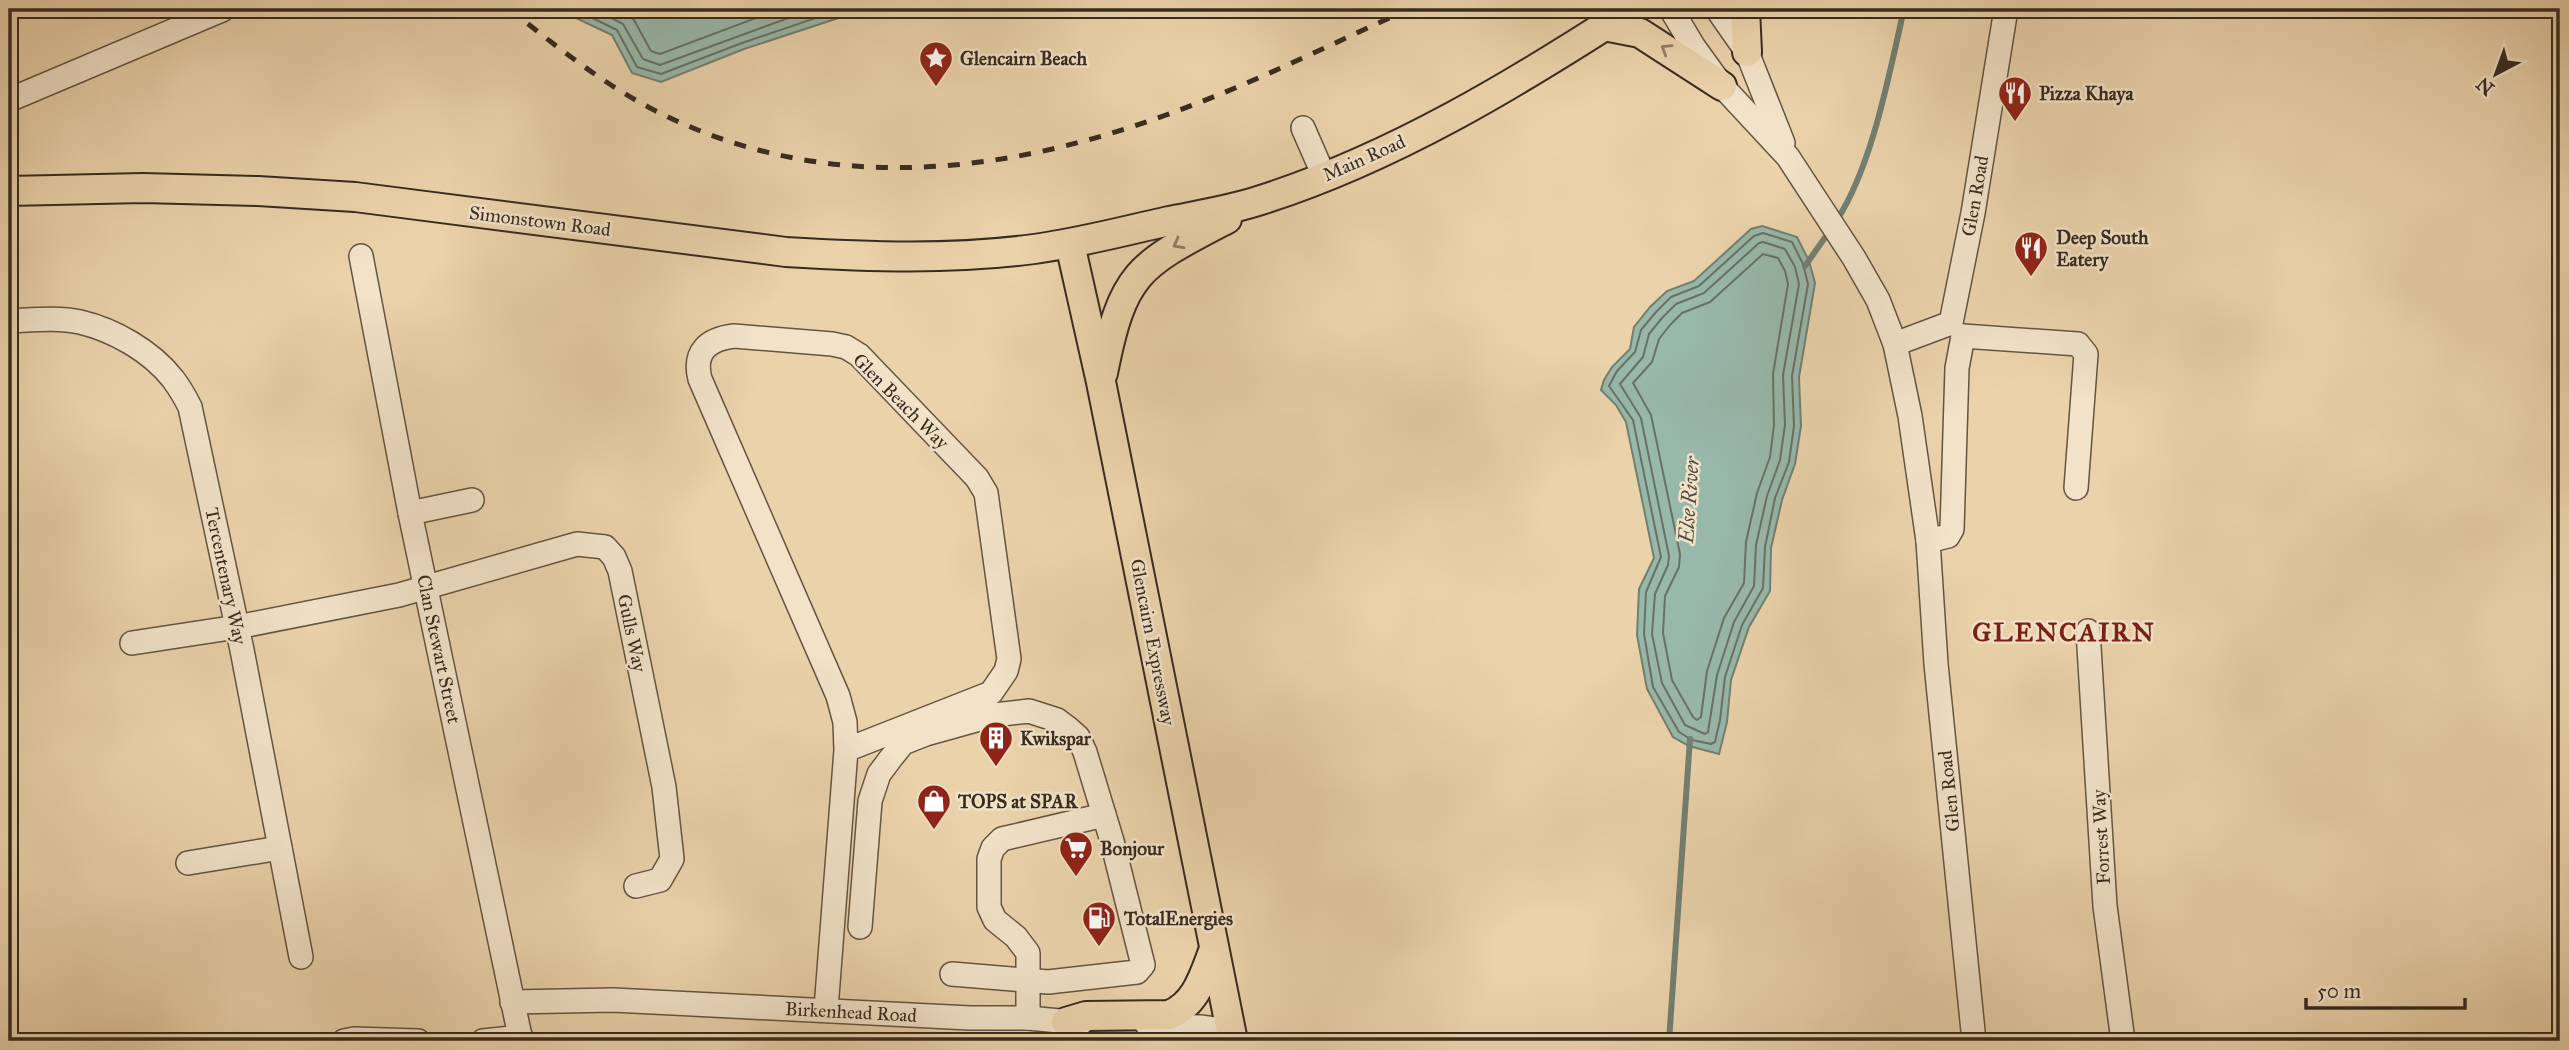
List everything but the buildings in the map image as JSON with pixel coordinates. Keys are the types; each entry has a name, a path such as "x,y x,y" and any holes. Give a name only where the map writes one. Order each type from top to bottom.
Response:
{"main road":[{"name":"Main Road","path":"1070,244 1260,201 1324,176 1393,146 1481,101 1631,9"},
{"path":"1745,9 1747,52"},
{"path":"1604,26 1640,33 1721,86"},
{"name":"Simonstown Road","path":"9,191 142,188 355,197 786,252 853,256 944,256 1033,250 1070,244"},
{"path":"1101,382 1115,319 1123,297 1136,276 1176,244 1260,201"},
{"name":"Glencairn Expressway","path":"1070,244 1101,382 1232,1036"},
{"path":"1066,1023 1086,1016 1169,1015 1179,1011 1189,1002 1199,985 1214,949"}],"street":[{"name":"Glen Road","path":"1671,9 1721,86 1788,157 1854,258 1878,300 1895,344 1910,416 1928,541 1936,664 1974,1041"},
{"name":"Glen Road","path":"1717,9 1747,52 1788,157"},
{"name":"Glen Road","path":"1928,541 1948,536 1952,529 1957,330 2006,9"},
{"path":"9,100 222,10"},
{"path":"1303,128 1324,176"},
{"name":"Clan Stewart Street","path":"361,256 410,513 521,1039"},
{"name":"Tercentenary Way","path":"9,321 79,322 118,335 145,352 172,378 190,407 237,627 301,957"},
{"path":"1895,344 1957,330 2078,344 2086,354 2076,488"},
{"name":"Glen Beach Way","path":"826,1009 846,750 845,722 838,696 700,379 697,366 700,355 709,344 720,338 746,337 846,347 859,355 977,478 988,500 1009,659 1006,671 995,687"},
{"path":"410,513 472,500"},
{"name":"Gulls Way","path":"132,643 237,627 399,595 577,544 606,547 620,571 664,787 672,859 667,872 660,880 636,886"},
{"name":"Forrest Way","path":"2088,631 2105,905 2123,1041"},
{"path":"846,750 977,699 990,693 995,687 1018,711"},
{"path":"860,927 870,801 879,774 903,744 926,734 1018,711 1040,713 1057,720 1078,737 1085,752 1143,965 1137,972 1048,982 952,974"},
{"path":"1028,1018 1028,953 1016,937 995,920 989,907 990,852 1002,839 1104,815"},
{"path":"188,863 280,848"},
{"name":"Birkenhead Road","path":"512,1002 613,1000 971,1018 1028,1018 1066,1023 1200,1027 1232,1036"},
{"path":"483,1041 521,1039"},
{"path":"344,1041 418,1041"}],"water":[{"path":"557,9 866,9 744,49 661,82 632,73 612,35"},
{"path":"1762,226 1797,237 1809,261 1815,283 1799,377 1801,426 1795,464 1782,500 1771,548 1770,591 1749,627 1731,680 1727,722 1719,754 1689,746 1673,737 1647,689 1637,635 1639,589 1654,558 1626,422 1616,405 1601,390 1612,367 1630,349 1634,327 1650,307 1667,291 1694,281 1751,229"}],"waterway":[{"name":"Else River","path":"1837,220 1850,198 1870,146 1904,9"},
{"name":"Else River","path":"1805,266 1831,229"},
{"name":"Else River","path":"1669,1041 1690,739"}],"railway":[{"path":"509,9 614,87 652,109 715,136 779,155 843,165 908,168 972,163 1037,152 1102,136 1228,91 1409,9"}],"place":[{"name":"Glencairn Beach","path":"936,88"},
{"name":"Pizza Khaya","path":"2015,123"},
{"name":"Deep South Eatery","path":"2031,278"},
{"name":"Kwikspar","path":"996,768"},
{"name":"TOPS at SPAR","path":"934,831"},
{"name":"Bonjour","path":"1076,878"},
{"name":"TotalEnergies","path":"1099,948"}],"district":[{"name":"GLENCAIRN","path":"2064,632"}]}
